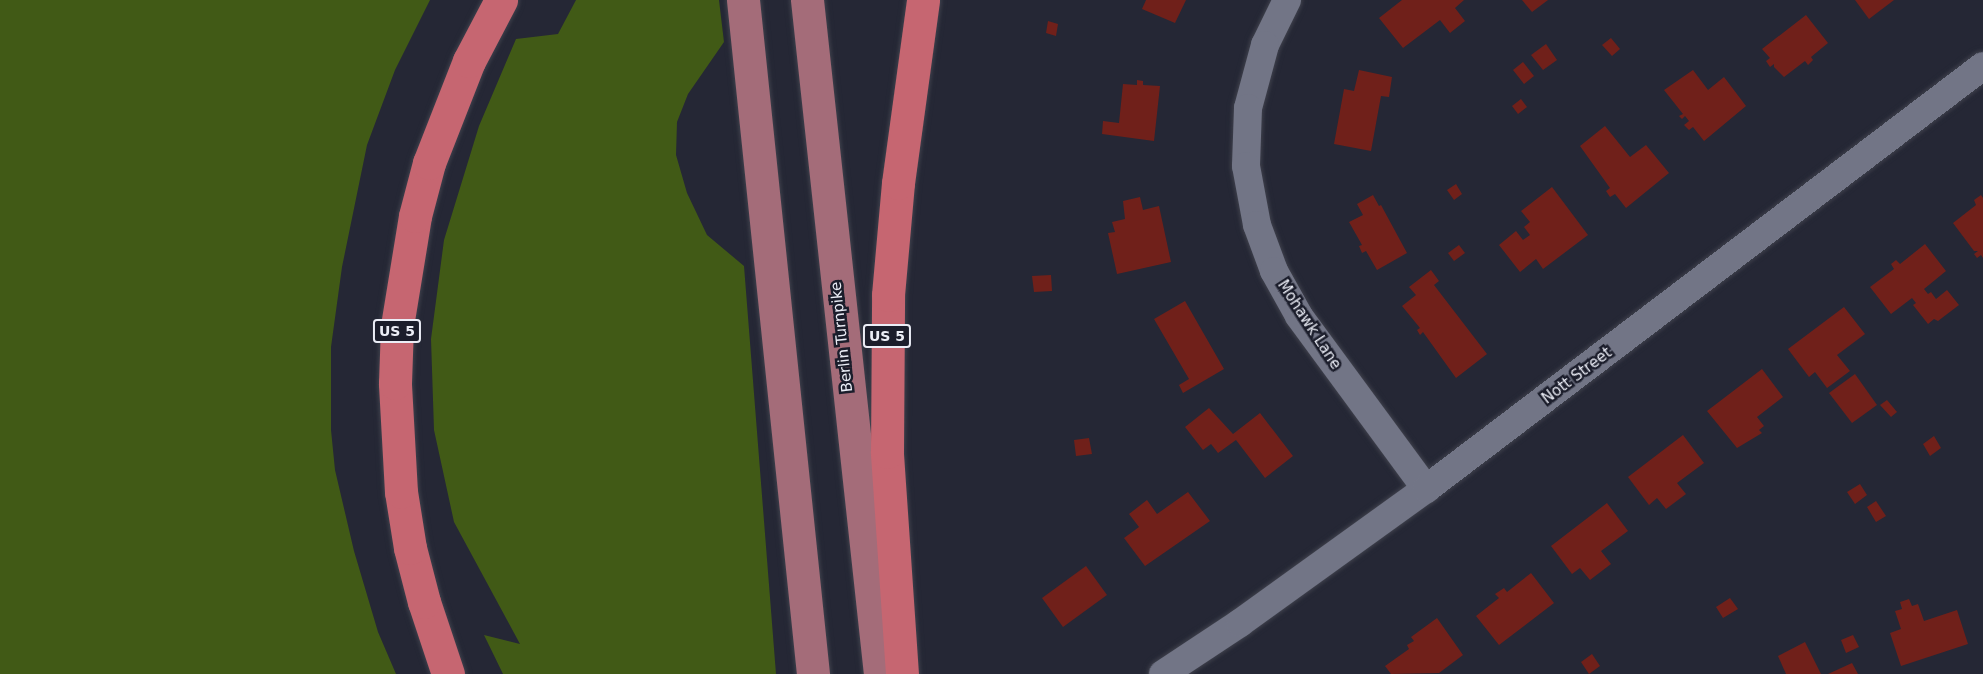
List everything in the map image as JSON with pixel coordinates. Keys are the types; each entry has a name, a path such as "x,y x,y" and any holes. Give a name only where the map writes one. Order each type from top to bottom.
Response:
{"highway":[{"name":"US 5","path":"448,674 424,602 410,548 401,492 395,383 397,326 413,227 429,163 465,70 501,0"},
{"name":"US 5","path":"902,674 887,452 888,294 898,183 923,0"}],"main road":[{"path":"743,0 813,674"},
{"name":"Berlin Turnpike","path":"807,0 880,674"}],"street":[{"name":"Mohawk Lane","path":"1287,0 1265,45 1248,108 1246,166 1257,225 1279,282 1299,316 1426,489"},
{"name":"Nott Street","path":"1174,671 1426,489 1983,66"}],"green space":[{"path":"0,0 430,0 395,70 367,145 342,267 331,347 331,430 335,470 354,551 378,632 396,674 0,674"},
{"path":"576,0 719,0 724,42 688,94 677,122 676,155 687,193 707,235 744,266 776,674 503,674 484,635 520,644 454,522 434,430 431,339 444,240 479,126 516,39 558,34"}],"building":[{"path":"1146,0 1186,0 1175,23 1142,9"},
{"path":"1402,0 1464,0 1455,8 1465,21 1450,33 1440,20 1403,48 1379,18"},
{"path":"1522,0 1548,0 1532,12"},
{"path":"1855,0 1894,0 1869,19"},
{"path":"1806,15 1828,43 1811,57 1813,60 1808,65 1805,61 1784,77 1774,67 1774,64 1770,67 1766,61 1770,58 1762,49"},
{"path":"1048,21 1058,24 1056,36 1046,33"},
{"path":"1611,38 1620,49 1612,56 1602,45"},
{"path":"1546,44 1557,60 1543,70 1531,55"},
{"path":"1523,62 1534,76 1524,84 1513,70"},
{"path":"1359,70 1392,77 1389,97 1381,96 1371,151 1334,144 1344,89 1354,91"},
{"path":"1693,70 1708,90 1724,77 1746,106 1704,141 1693,127 1689,130 1684,125 1689,121 1685,116 1682,119 1679,116 1683,114 1664,90"},
{"path":"1137,80 1143,81 1143,85 1160,86 1154,141 1102,134 1103,121 1119,123 1123,84 1137,85"},
{"path":"1521,99 1527,107 1518,114 1512,106"},
{"path":"1605,126 1630,157 1646,145 1669,173 1626,208 1615,194 1610,197 1606,191 1610,188 1580,146"},
{"path":"1456,184 1462,194 1454,200 1447,190"},
{"path":"1552,187 1588,235 1543,269 1536,259 1520,272 1499,245 1516,231 1523,240 1530,235 1524,227 1530,222 1521,211"},
{"path":"1373,195 1379,206 1381,205 1407,253 1377,270 1366,251 1362,253 1359,246 1362,245 1349,222 1363,215 1357,204"},
{"path":"1981,195 1983,198 1983,258 1981,255 1977,258 1974,254 1978,251 1974,251 1953,223 1976,205 1974,200"},
{"path":"1140,197 1143,210 1159,206 1171,262 1117,274 1108,233 1115,232 1112,222 1125,219 1123,201"},
{"path":"1925,244 1946,271 1924,289 1928,294 1931,292 1936,299 1947,290 1959,305 1938,321 1934,319 1928,324 1913,305 1916,303 1912,298 1891,314 1870,287 1894,269 1891,264 1896,260 1900,264"},
{"path":"1459,245 1465,253 1454,261 1448,253"},
{"path":"1431,270 1439,281 1434,285 1487,354 1456,378 1423,332 1420,335 1417,330 1420,328 1402,306 1416,295 1409,287"},
{"path":"1051,275 1052,291 1034,292 1032,276"},
{"path":"1185,301 1224,369 1183,393 1179,385 1189,379 1154,319"},
{"path":"1844,307 1865,334 1837,355 1850,371 1827,388 1815,372 1809,377 1788,349"},
{"path":"1762,369 1783,397 1757,417 1764,426 1759,430 1762,433 1737,448 1707,411"},
{"path":"1855,374 1877,405 1852,423 1829,393"},
{"path":"1887,400 1897,412 1891,417 1880,405"},
{"path":"1209,408 1233,434 1260,413 1293,456 1265,478 1236,440 1218,453 1211,444 1203,450 1185,427"},
{"path":"1683,435 1704,463 1677,483 1686,494 1666,509 1657,498 1649,505 1628,477"},
{"path":"1934,436 1941,448 1930,456 1923,444"},
{"path":"1089,438 1092,454 1076,456 1074,440"},
{"path":"1860,484 1867,495 1855,504 1847,492"},
{"path":"1188,492 1210,521 1145,566 1124,538 1139,527 1129,514 1147,500 1157,514"},
{"path":"1876,501 1886,516 1876,522 1867,507"},
{"path":"1607,503 1628,531 1601,551 1611,564 1590,580 1580,568 1572,574 1551,546"},
{"path":"1086,566 1107,595 1063,627 1042,598"},
{"path":"1531,573 1554,603 1499,645 1476,616 1499,598 1495,594 1504,588 1507,592"},
{"path":"1730,598 1738,609 1723,618 1716,607"},
{"path":"1909,599 1912,606 1918,604 1924,621 1957,610 1968,644 1901,666 1890,633 1901,629 1895,611 1902,609 1900,602"},
{"path":"1437,618 1463,655 1439,673 1391,674 1385,666 1409,649 1407,645 1414,641 1411,637"},
{"path":"1853,635 1859,647 1846,653 1841,640"},
{"path":"1805,642 1821,674 1786,674 1778,656"},
{"path":"1592,654 1600,666 1589,674 1581,662"},
{"path":"1852,663 1858,674 1828,674"}]}
